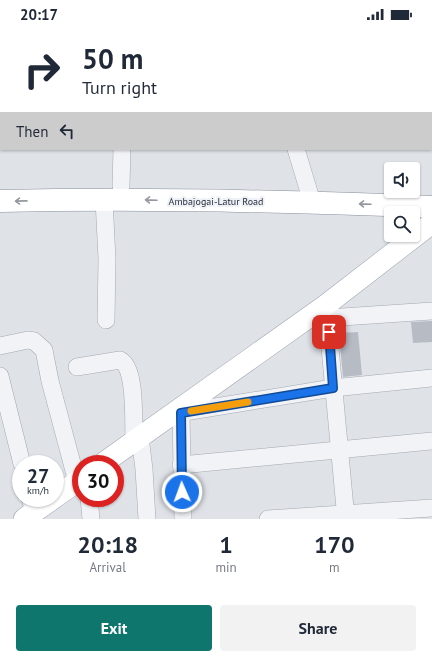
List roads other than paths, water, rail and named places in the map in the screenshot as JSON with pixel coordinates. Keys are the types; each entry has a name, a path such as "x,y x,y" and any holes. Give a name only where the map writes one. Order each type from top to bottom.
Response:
{"highway":[{"path":"0,187 121,186 310,195 384,190"},
{"path":"420,191 432,192"},
{"name":"Ambajogai-Latur Road","path":"0,202 310,195 432,207"}],"main road":[{"path":"115,455 327,311 432,223"}],"street":[{"path":"121,186 122,150"},
{"path":"296,150 310,195"},
{"path":"104,199 107,259 106,320"},
{"path":"346,516 327,311 432,311"},
{"path":"0,346 28,340 34,341 44,350 50,381 72,456"},
{"path":"77,367 120,360 126,363 130,370 137,439 144,469 147,519"},
{"path":"0,376 20,455"},
{"path":"182,519 181,465 176,413 333,388 432,378"},
{"path":"181,465 432,441"},
{"path":"90,507 91,519"},
{"path":"268,519 346,516 432,508"}]}
